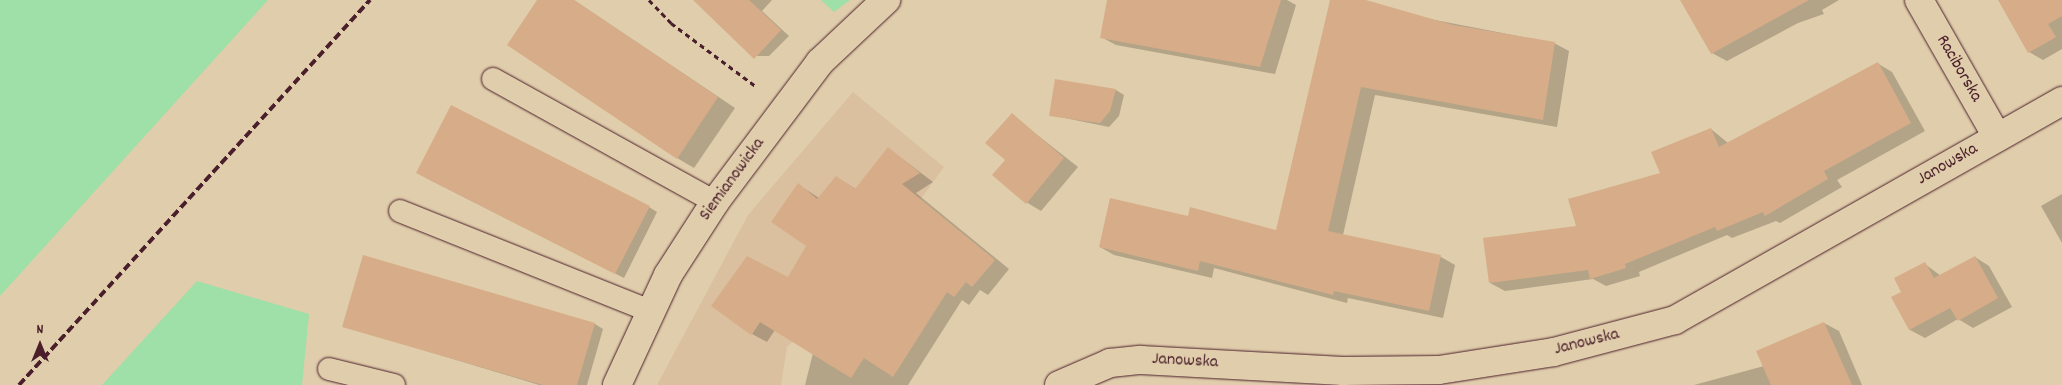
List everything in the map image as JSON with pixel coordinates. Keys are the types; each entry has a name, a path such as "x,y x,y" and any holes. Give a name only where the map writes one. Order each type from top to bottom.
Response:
{"street":[{"name":"Siemianowicka","path":"617,385 650,311 715,202 820,62 886,0"},
{"name":"Raciborska","path":"1919,0 1997,137"},
{"name":"Janowska","path":"1059,385 1110,363 1141,360 1342,371 1429,370 1564,350 1675,320 2062,101"}],"lane":[{"path":"494,79 715,202"},
{"path":"400,211 650,311"},
{"path":"329,369 394,385"}],"path":[{"path":"649,0 671,23 785,108"}],"shaded area":[{"path":"853,92 944,167 872,266 787,347 781,385 657,385 748,215"}],"green space":[{"path":"0,0 268,0 0,296"},
{"path":"821,0 850,0 834,12"},
{"path":"197,281 309,314 302,385 102,385"}],"building":[{"path":"537,0 574,0 718,97 677,159 507,45"},
{"path":"693,0 749,0 781,30 754,59"},
{"path":"1107,0 1281,0 1260,67 1100,38"},
{"path":"1330,0 1366,0 1453,25 1555,42 1543,120 1361,87 1328,231 1441,255 1429,311 1334,291 1333,295 1200,261 1198,271 1099,247 1110,198 1188,216 1190,207 1276,230"},
{"path":"1680,0 1809,0 1711,54"},
{"path":"1998,0 2062,0 2062,16 2048,24 2056,37 2028,53"},
{"path":"1878,62 1911,123 1824,171 1828,179 1765,216 1763,212 1717,231 1715,227 1625,264 1626,268 1590,279 1588,270 1489,283 1483,238 1576,226 1568,199 1660,173 1651,152 1711,128 1719,147"},
{"path":"1055,79 1116,89 1110,111 1100,123 1049,116"},
{"path":"451,105 650,206 615,274 416,173"},
{"path":"1012,113 1064,158 1026,204 992,175 1005,160 985,143"},
{"path":"888,147 920,173 902,184 995,260 972,287 966,282 954,297 947,292 893,377 864,358 851,378 760,322 751,335 711,306 747,256 788,277 806,246 771,222 798,183 817,199 836,176 855,189"},
{"path":"363,255 595,323 577,385 543,385 342,327"},
{"path":"1975,256 1998,298 1958,321 1950,308 1909,330 1891,297 1901,292 1894,278 1925,262 1934,278"},
{"path":"1824,322 1852,385 1771,385 1756,351"}],"railway":[{"path":"19,385 370,0"}]}
